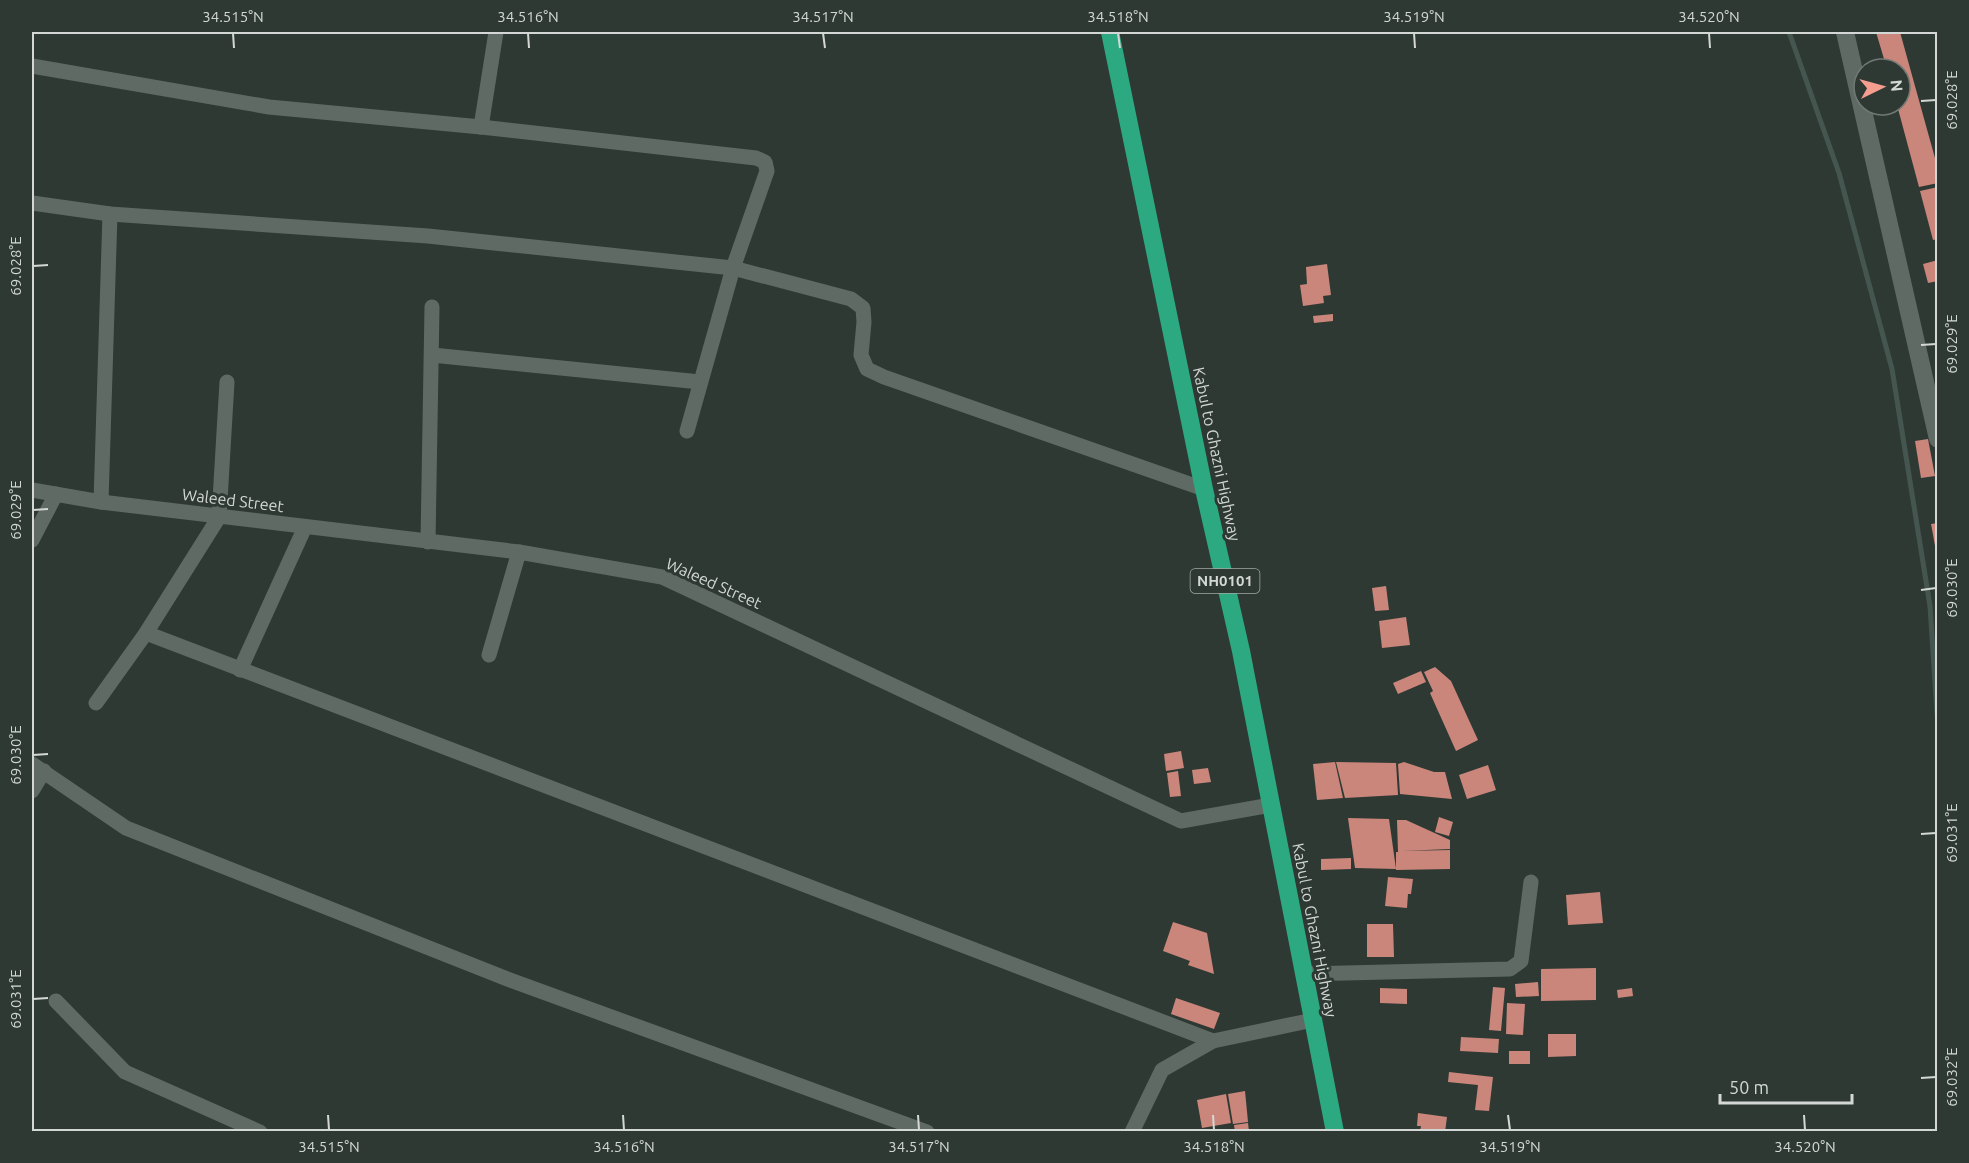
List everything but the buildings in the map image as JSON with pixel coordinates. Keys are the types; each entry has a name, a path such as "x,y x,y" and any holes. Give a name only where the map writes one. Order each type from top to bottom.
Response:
{"highway":[{"name":"Kabul to Ghazni Highway","path":"1110,32 1204,489 1241,651 1335,1131"}],"street":[{"path":"481,128 496,32"},
{"path":"1845,32 1938,439"},
{"path":"32,66 269,107 756,158 765,162 767,171 734,268 687,431"},
{"path":"32,203 110,214 428,236 734,268 851,299 863,308 861,355 867,369 875,373 1204,489"},
{"path":"100,502 110,214"},
{"path":"428,542 432,307"},
{"path":"432,355 700,382"},
{"path":"96,703 146,633 219,517 227,382"},
{"name":"Waleed Street","path":"32,490 100,502 519,552 662,577 1182,821 1271,805"},
{"path":"32,540 56,494"},
{"path":"240,670 305,527"},
{"path":"489,655 519,552"},
{"path":"146,633 1213,1041"},
{"path":"32,791 38,768 126,828 510,980 927,1131"},
{"path":"1304,974 1510,969 1521,961 1531,882"},
{"path":"56,1001 125,1072 260,1131"},
{"path":"1132,1131 1162,1070 1213,1041 1313,1020"}],"waterway":[{"path":"1789,32 1839,173 1892,369 1930,606 1938,728"}]}
